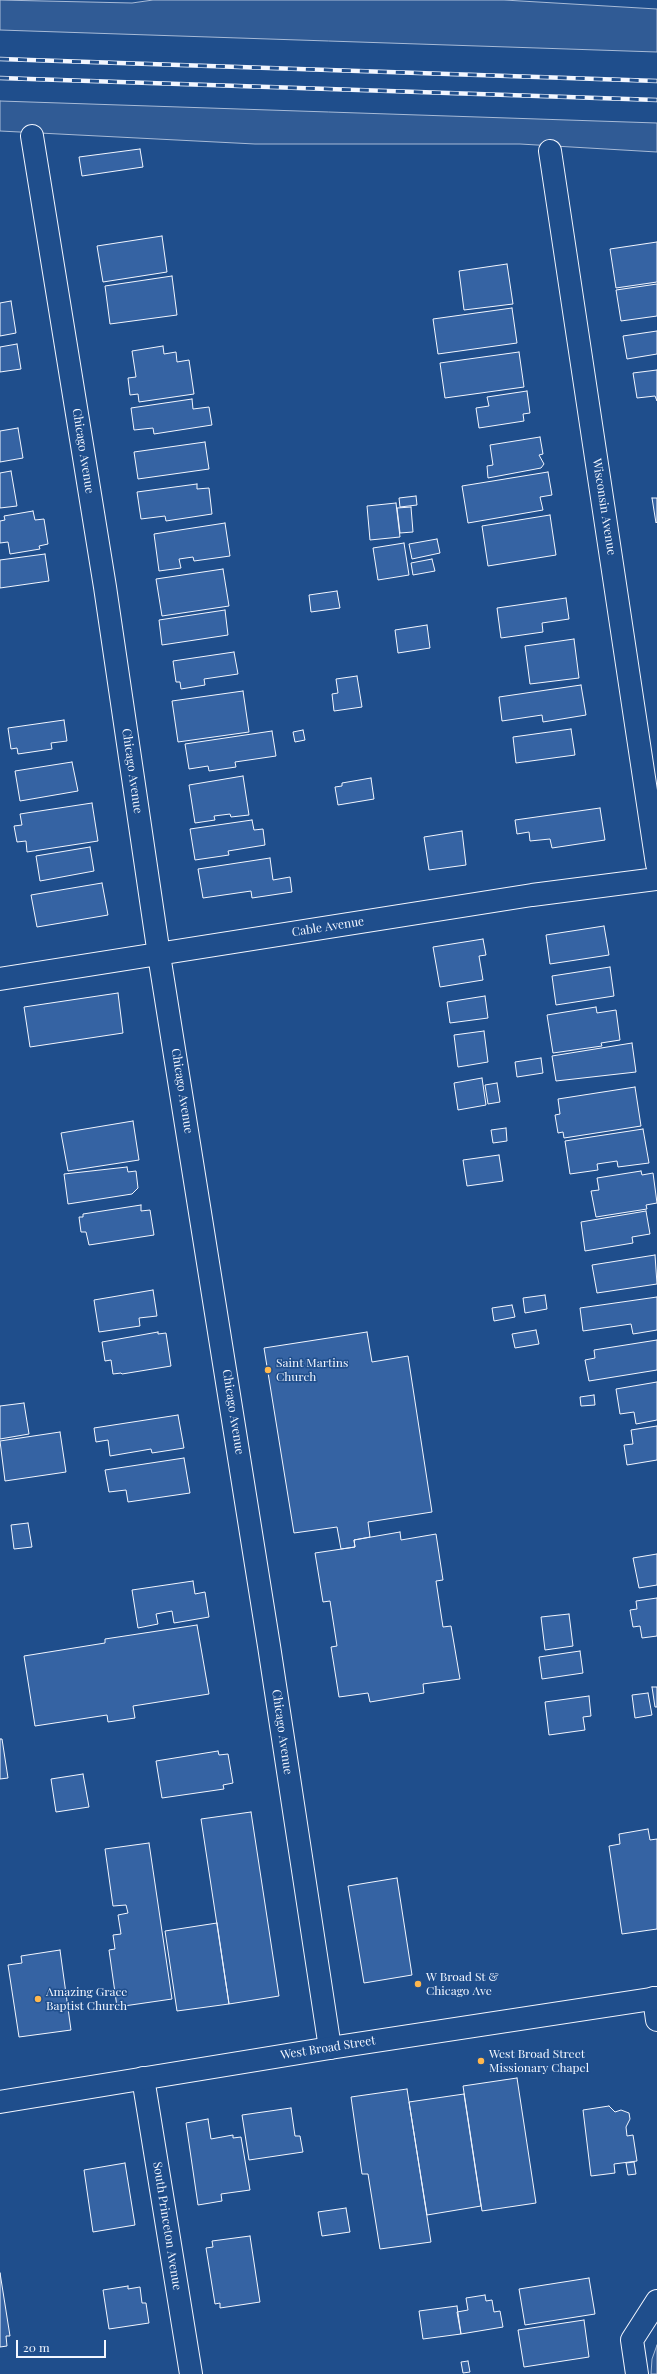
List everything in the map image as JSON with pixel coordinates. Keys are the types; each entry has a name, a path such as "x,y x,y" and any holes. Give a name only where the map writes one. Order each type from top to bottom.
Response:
{"street":[{"name":"Chicago Avenue","path":"32,136 105,587 159,955 267,1630 330,2048"},
{"name":"Wisconsin Avenue","path":"550,151 657,864"},
{"name":"Cable Avenue","path":"0,979 532,895 657,879"},
{"name":"West Broad Street","path":"0,2102 330,2048 655,1998"},
{"path":"655,1998 657,2020"},
{"name":"South Princeton Avenue","path":"143,2078 191,2374"},
{"path":"637,2374 632,2340 657,2301"}],"shaded area":[{"path":"0,0 132,3 153,0 504,0 657,9 657,52 0,30"},
{"path":"0,101 657,123 657,152 520,144 255,144 0,131"},
{"path":"657,2345 657,2374 651,2374 652,2359"}],"building":[{"path":"140,149 143,167 82,176 79,157"},
{"path":"162,236 167,272 103,282 97,246"},
{"path":"657,242 657,282 616,288 610,249"},
{"path":"507,264 513,304 464,310 459,271"},
{"path":"172,276 177,315 110,324 105,286"},
{"path":"657,284 657,316 621,321 616,290"},
{"path":"11,301 16,333 0,336 0,303"},
{"path":"512,308 517,343 438,354 433,319"},
{"path":"657,331 657,354 627,359 623,336"},
{"path":"17,344 21,369 0,372 0,347"},
{"path":"163,346 164,354 176,352 177,362 189,360 194,394 139,402 138,394 130,395 128,378 136,377 132,351"},
{"path":"519,352 524,387 445,398 440,363"},
{"path":"657,370 657,401 655,396 637,398 633,373"},
{"path":"527,391 530,413 523,414 524,421 479,428 476,408 489,406 487,397"},
{"path":"192,399 193,409 209,407 212,425 154,434 153,428 134,430 131,408"},
{"path":"18,428 23,458 0,462 0,431"},
{"path":"540,437 543,454 539,455 544,464 541,468 488,478 487,466 493,465 490,445"},
{"path":"205,442 209,469 138,479 134,452"},
{"path":"11,471 17,506 0,508 0,473"},
{"path":"548,472 552,495 540,497 543,510 468,523 462,486"},
{"path":"197,484 197,489 209,488 212,514 166,521 165,516 141,519 137,492"},
{"path":"416,496 417,505 400,507 399,498"},
{"path":"652,498 657,498 656,523"},
{"path":"396,503 400,537 370,540 367,506"},
{"path":"411,507 413,532 400,533 397,508"},
{"path":"33,511 35,520 44,519 48,544 39,546 40,549 10,554 8,542 0,543 0,521 5,520 4,516"},
{"path":"550,515 556,555 488,566 482,526"},
{"path":"225,523 230,556 194,561 193,557 179,559 181,568 159,571 154,534"},
{"path":"437,539 440,553 412,559 409,544"},
{"path":"404,543 409,575 378,580 373,548"},
{"path":"45,554 49,581 0,588 0,560"},
{"path":"432,559 435,571 413,575 411,563"},
{"path":"223,569 229,606 162,616 156,579"},
{"path":"337,591 340,608 311,612 309,595"},
{"path":"566,598 569,619 542,623 543,632 501,638 497,608"},
{"path":"225,610 228,635 162,645 159,620"},
{"path":"427,625 430,648 398,653 395,630"},
{"path":"574,639 579,678 530,684 525,646"},
{"path":"234,652 238,674 204,679 205,685 181,689 180,682 176,682 173,661"},
{"path":"357,676 362,707 334,711 332,694 338,693 336,679"},
{"path":"581,685 586,715 543,722 542,715 502,721 499,697"},
{"path":"243,691 249,732 178,742 172,701"},
{"path":"64,720 67,741 51,743 52,749 18,754 17,748 11,749 8,728"},
{"path":"571,729 575,755 516,763 513,737"},
{"path":"303,730 305,740 295,742 293,732"},
{"path":"272,731 276,756 235,762 236,767 209,771 208,766 189,769 185,744"},
{"path":"72,762 78,791 20,801 15,771"},
{"path":"243,776 249,815 231,817 230,814 214,816 215,820 195,823 189,785"},
{"path":"371,778 374,799 338,805 335,787 342,786 342,783"},
{"path":"92,803 98,841 27,852 26,841 17,842 14,826 22,825 20,814"},
{"path":"600,808 605,840 552,848 550,839 530,841 529,832 517,834 515,820"},
{"path":"252,820 254,830 263,829 265,845 228,851 229,855 195,860 190,829"},
{"path":"462,831 466,865 429,870 424,837"},
{"path":"90,847 94,871 40,881 36,856"},
{"path":"270,858 273,880 290,877 292,892 252,898 251,891 203,898 198,869"},
{"path":"102,883 108,915 37,927 31,895"},
{"path":"604,926 609,955 550,964 546,935"},
{"path":"483,939 486,955 479,956 483,980 440,987 433,947"},
{"path":"610,967 614,996 556,1005 552,976"},
{"path":"118,993 123,1033 30,1047 24,1007"},
{"path":"485,996 488,1018 450,1023 447,1002"},
{"path":"596,1007 597,1013 616,1010 620,1040 601,1043 602,1046 553,1053 547,1015"},
{"path":"484,1031 488,1062 458,1067 454,1035"},
{"path":"632,1043 636,1072 556,1081 552,1056"},
{"path":"541,1058 543,1073 517,1077 515,1062"},
{"path":"482,1078 486,1105 458,1110 454,1083"},
{"path":"497,1083 500,1102 488,1104 485,1085"},
{"path":"635,1087 641,1126 564,1138 563,1132 558,1133 555,1115 560,1114 558,1099"},
{"path":"133,1121 139,1160 68,1171 61,1133"},
{"path":"506,1128 507,1141 493,1143 491,1130"},
{"path":"643,1129 649,1163 618,1167 617,1161 597,1164 598,1170 570,1174 565,1141"},
{"path":"499,1155 503,1181 467,1186 463,1160"},
{"path":"127,1167 128,1172 136,1171 138,1188 132,1194 68,1204 64,1174"},
{"path":"641,1171 642,1175 653,1173 657,1203 646,1205 647,1209 596,1217 591,1191 599,1190 597,1178"},
{"path":"141,1205 141,1211 150,1210 154,1235 89,1245 86,1232 81,1232 79,1217 83,1217 83,1214"},
{"path":"646,1211 650,1234 632,1237 633,1243 585,1251 581,1222"},
{"path":"655,1255 657,1284 597,1293 592,1265"},
{"path":"153,1290 157,1316 139,1318 140,1326 99,1332 94,1300"},
{"path":"545,1295 547,1309 525,1313 523,1298"},
{"path":"657,1297 657,1330 633,1334 631,1324 583,1331 580,1308"},
{"path":"512,1305 515,1317 494,1321 492,1308"},
{"path":"536,1330 539,1344 515,1348 512,1334"},
{"path":"158,1332 158,1334 166,1333 171,1366 122,1374 113,1374 111,1360 105,1361 102,1342"},
{"path":"367,1332 372,1362 408,1356 432,1512 368,1522 370,1537 354,1540 355,1547 341,1549 337,1527 294,1533 264,1348"},
{"path":"657,1340 657,1370 589,1381 585,1360 595,1358 594,1350"},
{"path":"657,1382 657,1420 636,1424 634,1412 620,1414 616,1389"},
{"path":"594,1395 595,1405 581,1406 580,1397"},
{"path":"24,1403 29,1434 0,1439 0,1406"},
{"path":"178,1415 184,1448 152,1453 151,1449 110,1456 108,1440 96,1442 94,1428"},
{"path":"657,1426 657,1460 627,1465 624,1445 633,1444 631,1430"},
{"path":"60,1432 66,1472 5,1481 0,1441"},
{"path":"184,1458 190,1493 128,1502 126,1490 109,1492 105,1470"},
{"path":"28,1523 32,1547 14,1549 11,1525"},
{"path":"400,1532 401,1540 436,1534 443,1580 436,1581 443,1627 451,1626 460,1679 423,1684 424,1693 370,1702 368,1693 339,1697 331,1647 337,1646 330,1601 323,1602 315,1553 355,1547 354,1540"},
{"path":"657,1554 657,1585 639,1588 633,1558"},
{"path":"193,1581 195,1594 205,1592 209,1617 174,1623 172,1611 156,1614 158,1624 138,1628 132,1590"},
{"path":"657,1598 657,1636 642,1638 640,1626 633,1627 630,1610 637,1609 636,1601"},
{"path":"569,1614 573,1646 545,1650 541,1617"},
{"path":"197,1625 209,1694 133,1706 135,1718 108,1722 107,1715 35,1726 24,1656 105,1643 105,1639"},
{"path":"580,1651 583,1673 542,1679 539,1657"},
{"path":"652,1687 657,1687 657,1707 655,1707"},
{"path":"648,1693 652,1715 635,1718 632,1695"},
{"path":"589,1696 591,1716 583,1717 585,1730 549,1735 545,1702"},
{"path":"0,1739 2,1739 8,1778 0,1779"},
{"path":"218,1751 219,1755 228,1754 233,1783 223,1785 224,1789 162,1798 156,1761"},
{"path":"83,1774 89,1807 56,1812 51,1779"},
{"path":"251,1812 279,1996 229,2004 201,1819"},
{"path":"648,1829 650,1840 657,1839 657,1929 622,1934 609,1846 620,1844 619,1834"},
{"path":"149,1843 172,1999 117,2007 109,1950 115,1949 113,1935 121,1934 118,1915 128,1913 126,1905 113,1906 105,1849"},
{"path":"397,1878 412,1975 364,1983 348,1886"},
{"path":"217,1923 229,2004 177,2011 165,1931"},
{"path":"60,1950 71,2030 19,2037 8,1965 22,1963 21,1956"},
{"path":"517,2078 536,2203 482,2211 463,2086"},
{"path":"407,2089 431,2242 380,2249 368,2174 362,2174 351,2097"},
{"path":"464,2094 481,2206 427,2215 409,2102"},
{"path":"609,2106 615,2112 621,2110 629,2113 630,2119 626,2127 627,2136 633,2135 637,2161 614,2164 615,2173 591,2176 583,2110"},
{"path":"291,2108 295,2136 300,2136 303,2152 249,2160 242,2115"},
{"path":"208,2119 211,2139 233,2135 233,2138 241,2137 250,2190 221,2194 222,2201 198,2205 186,2123"},
{"path":"634,2162 636,2174 628,2175 626,2163"},
{"path":"125,2163 135,2225 93,2232 84,2170"},
{"path":"346,2208 350,2232 322,2236 318,2212"},
{"path":"250,2236 260,2302 220,2308 220,2303 215,2304 206,2248 213,2247 212,2241"},
{"path":"0,2273 10,2336 6,2336 7,2346 0,2347"},
{"path":"589,2278 595,2314 525,2325 519,2289"},
{"path":"128,2286 128,2289 140,2287 142,2303 146,2303 149,2323 109,2329 103,2290"},
{"path":"485,2295 486,2301 492,2300 494,2312 500,2311 503,2327 461,2334 457,2312 468,2310 466,2298"},
{"path":"457,2306 461,2334 423,2339 419,2311"},
{"path":"584,2320 589,2357 524,2367 518,2330"},
{"path":"468,2361 470,2372 463,2373 461,2362"}],"railway":[{"path":"0,59 657,81"},
{"path":"0,78 657,100"}],"place":[{"name":"Saint Martins Church","path":"268,1370"},
{"name":"W Broad St & Chicago Ave","path":"418,1984"},
{"name":"Amazing Grace Baptist Church","path":"38,1999"},
{"name":"West Broad Street Missionary Chapel","path":"481,2061"}]}
